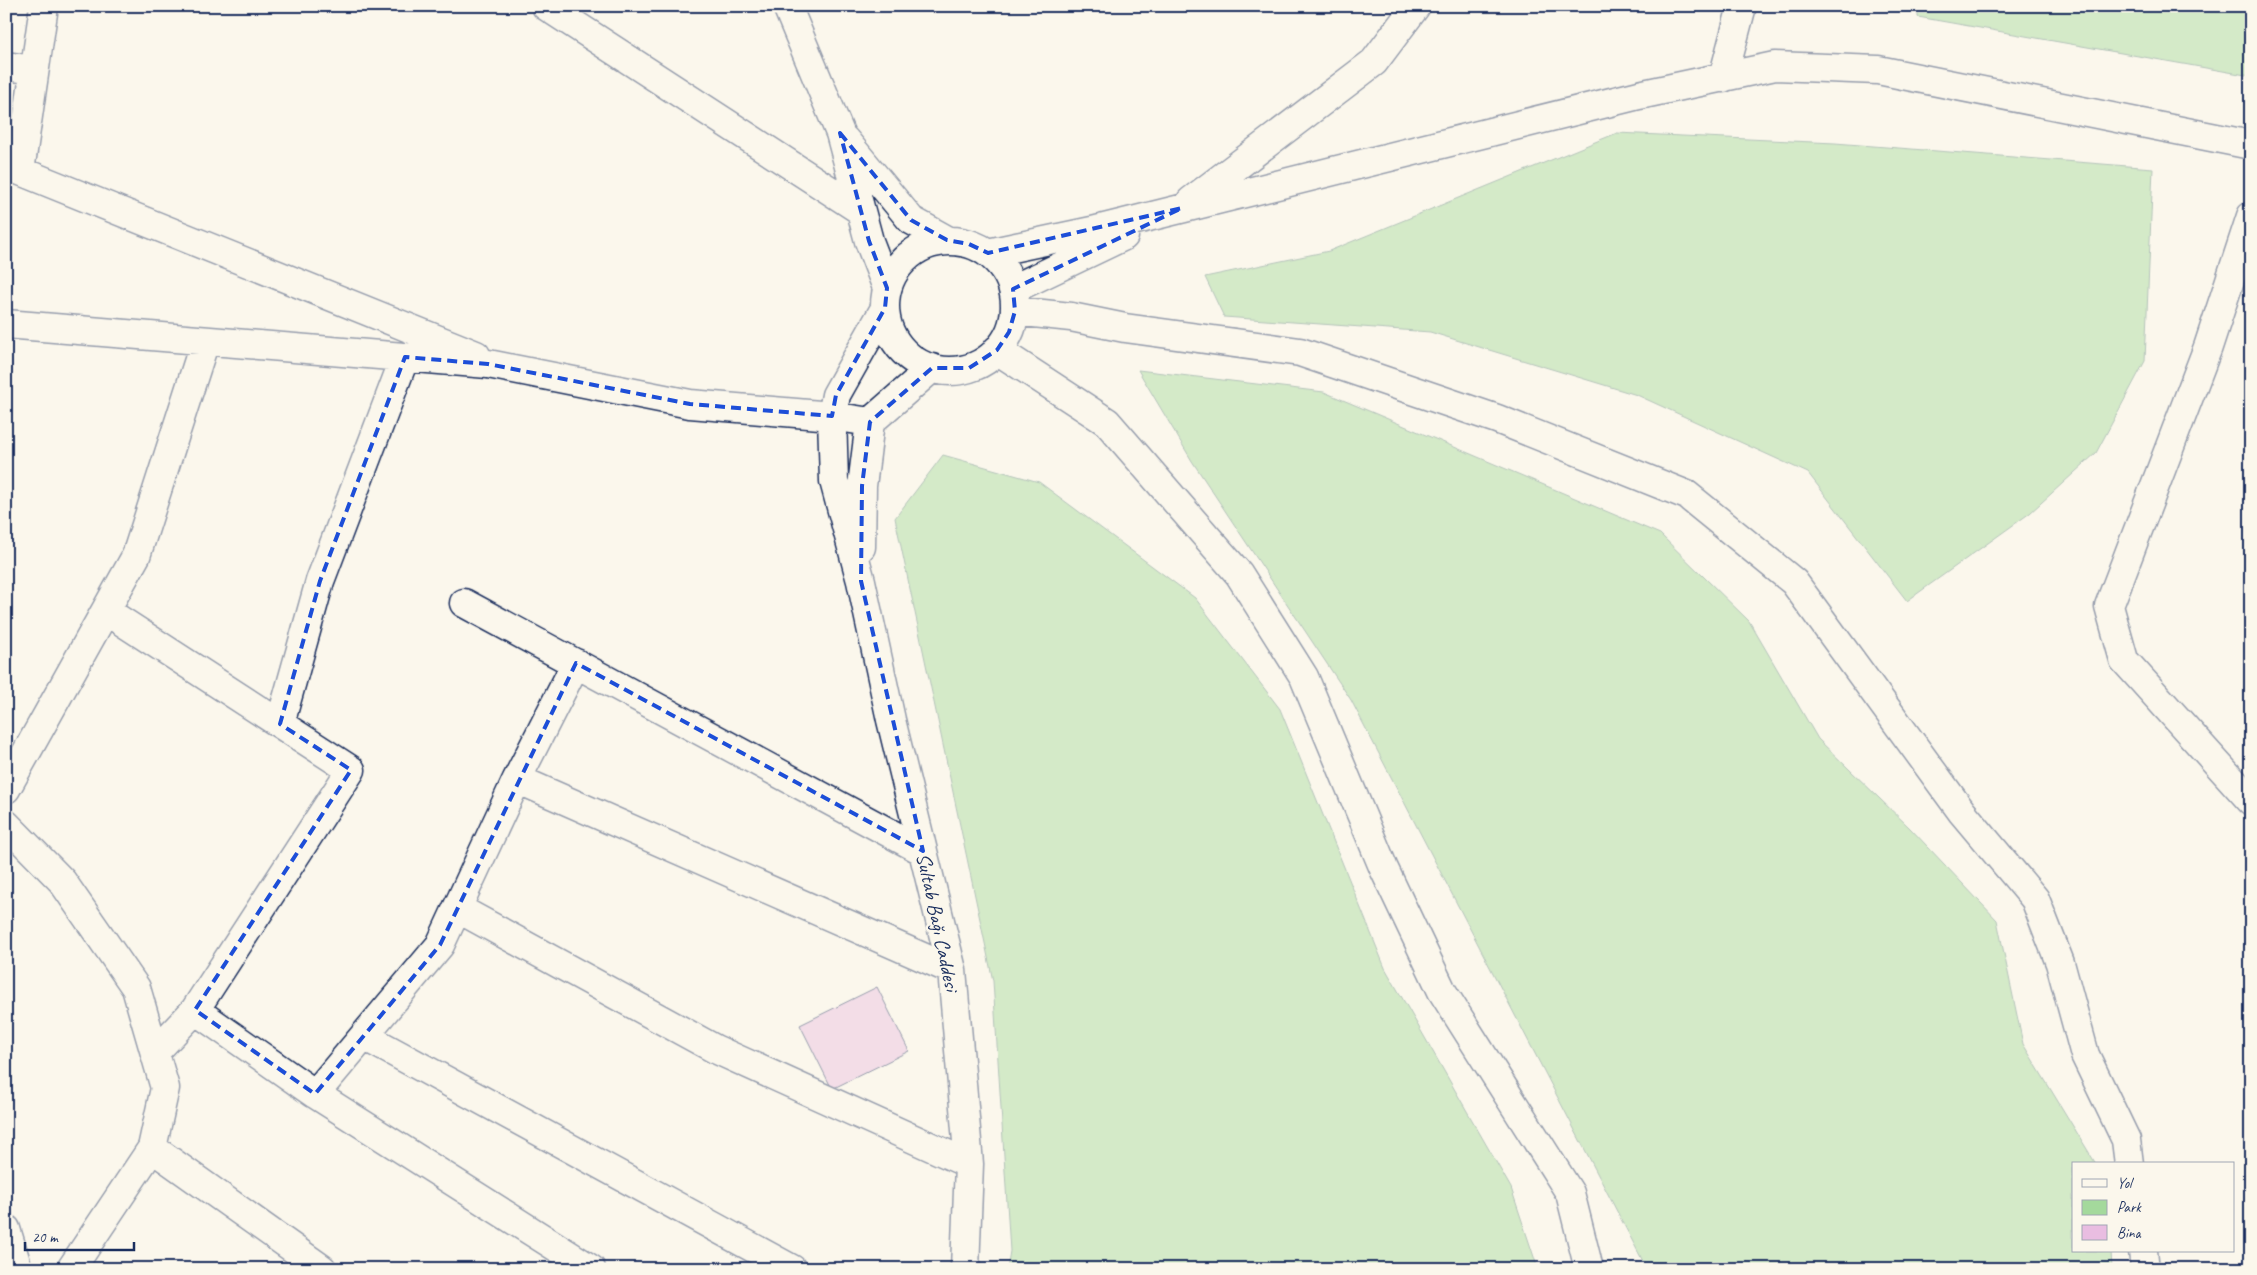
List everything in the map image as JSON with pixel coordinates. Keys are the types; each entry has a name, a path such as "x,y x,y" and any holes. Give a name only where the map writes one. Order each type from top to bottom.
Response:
{"street":[{"path":"44,6 20,171 511,369"},
{"path":"546,6 860,210"},
{"path":"787,6 840,133 886,298 888,328 898,346 914,360 932,368 952,371 969,368 984,361 997,350 1010,332 1014,300 1003,269 988,253 968,244 947,240 911,220 840,133"},
{"path":"1014,300 1182,208 1374,62 1416,6"},
{"path":"1722,78 1742,6"},
{"path":"6,66 34,70"},
{"path":"988,253 1092,232 1638,95 1775,66 1878,70 2251,145"},
{"path":"2251,216 2208,348 2109,606 2124,660 2251,801"},
{"path":"861,581 834,481 832,416 836,395 886,298 896,270 910,254 927,244 947,240"},
{"path":"1014,300 1071,318 1125,328 1300,352 1497,419 1687,496 1794,582 1962,812 2035,900 2060,963 2085,1055 2126,1140 2129,1162"},
{"path":"6,324 488,364 690,404 832,416 870,422"},
{"path":"6,789 136,556 205,341"},
{"path":"997,350 1107,422 1239,574 1304,677 1384,869 1442,991 1570,1193 1589,1269"},
{"path":"280,724 320,581 405,357"},
{"path":"861,581 862,486 870,422 932,368"},
{"name":"Sultab Bağı Caddesi","path":"861,581 891,720 952,970 969,1164 965,1269"},
{"path":"464,603 923,851"},
{"path":"106,611 351,770 195,1010 155,1052"},
{"path":"315,1094 440,945 517,779 576,664"},
{"path":"517,779 952,970"},
{"path":"6,824 62,881 136,988 165,1088 152,1148 71,1269"},
{"path":"457,908 715,1049 969,1164"},
{"path":"195,1010 315,1094 591,1269"},
{"path":"364,1036 792,1269"},
{"path":"152,1148 322,1269"},
{"path":"6,1229 18,1269"},
{"path":"2143,1252 2145,1269"}],"highlighted area":[{"path":"840,133 911,220 947,240 969,244 988,253 1182,208 1013,289 1015,311 1009,332 997,350 969,368 932,368 870,422 862,486 861,581 923,851 576,663 440,945 315,1094 195,1010 351,770 280,724 320,581 405,357 488,364 690,404 832,416 836,395 885,308 887,288 869,241"}],"green space":[{"path":"1918,6 2251,6 2251,76 1918,17"},
{"path":"1617,133 1835,143 2153,168 2145,361 2096,453 2030,513 1907,601 1808,473 1637,395 1430,332 1224,317 1205,277 1329,251"},
{"path":"1138,370 1324,392 1660,534 1749,621 1818,739 1910,828 1997,920 2023,1044 2095,1162 2072,1162 2072,1252 2111,1252 2112,1269 1647,1269 1351,700 1192,461"},
{"path":"943,455 1039,482 1195,598 1280,709 1385,968 1511,1188 1538,1269 1007,1269 1010,1251 993,981 895,518"}],"building":[{"path":"877,987 909,1051 832,1089 800,1025"}]}
